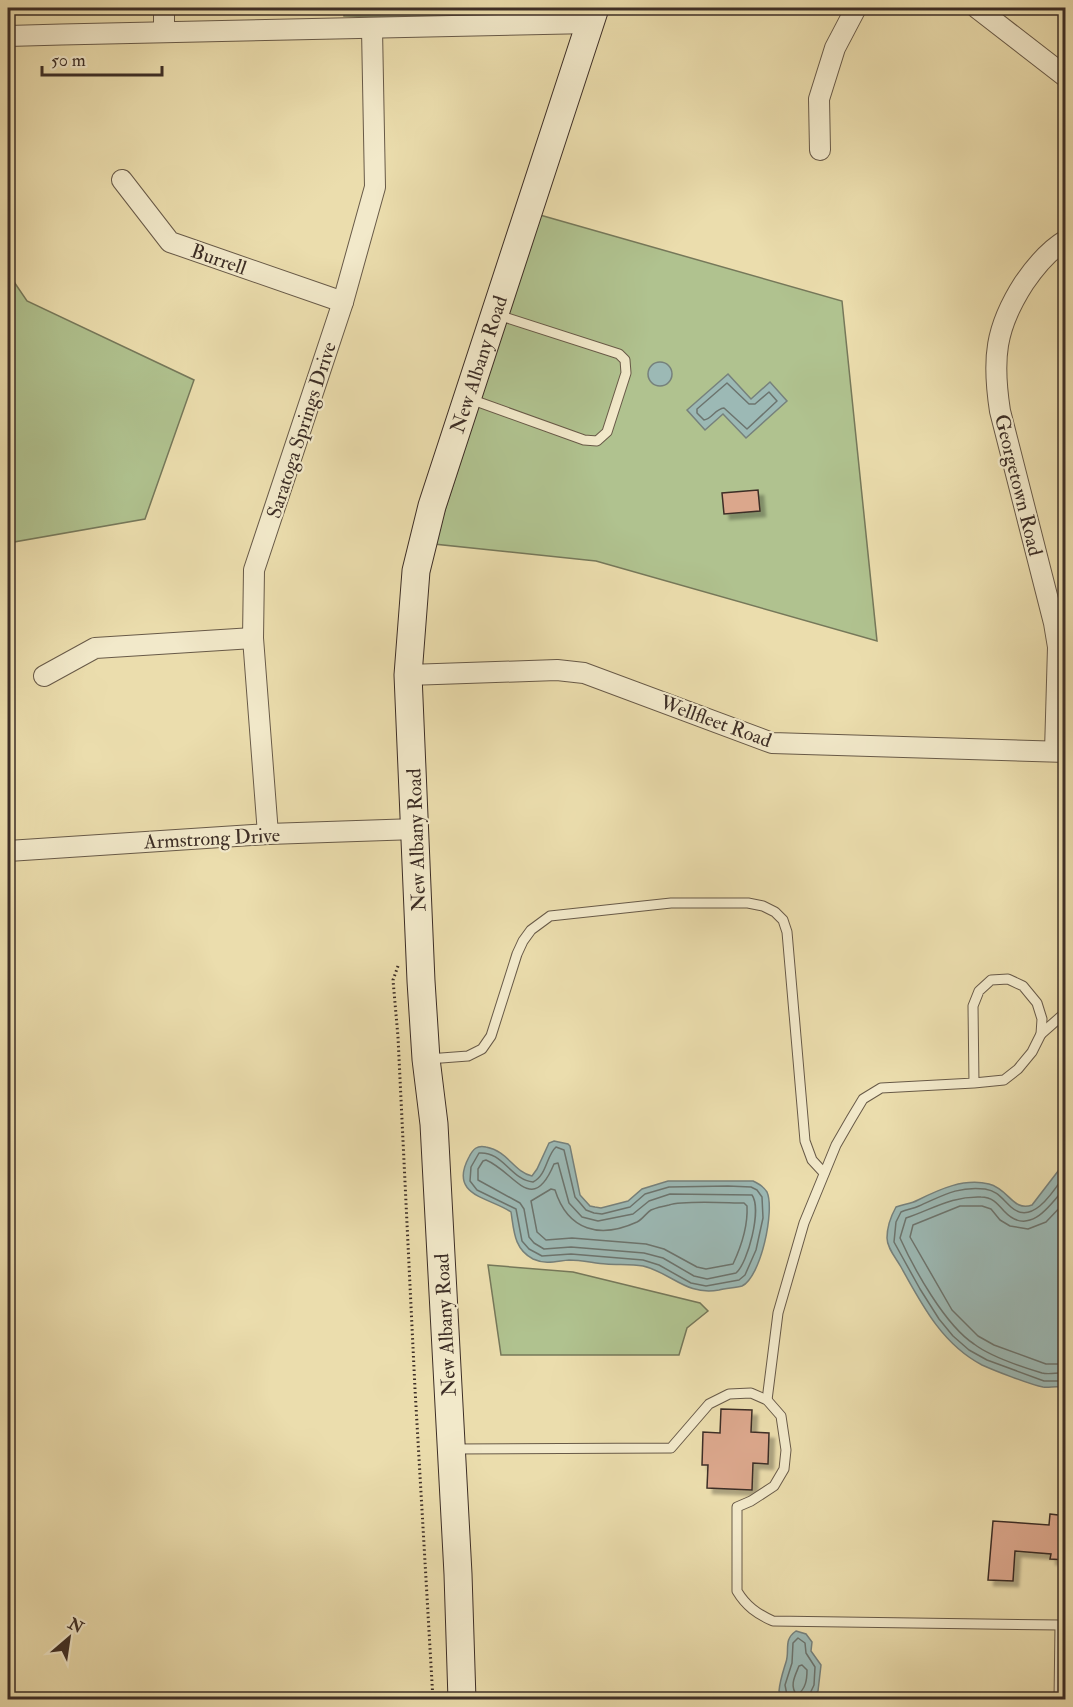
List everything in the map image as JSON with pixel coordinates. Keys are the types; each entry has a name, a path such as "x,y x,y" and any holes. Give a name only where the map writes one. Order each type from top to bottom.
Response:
{"street":[{"path":"164,8 164,30"},
{"path":"820,150 819,99 835,48 856,8"},
{"path":"977,8 1065,77"},
{"path":"8,36 164,30 372,29 593,16"},
{"name":"New Albany Road","path":"462,1700 459,1574 434,1124 426,1059 408,675 416,571 432,506 593,16"},
{"name":"Saratoga Springs Drive","path":"268,834 253,638 254,570 343,302 375,187 372,29"},
{"name":"Burrell","path":"122,180 170,242 343,302"},
{"name":"Georgetown Road","path":"1060,752 1058,647 1054,623 1000,411 995,381 996,352 1002,323 1012,302 1032,272 1065,240"},
{"path":"44,676 94,648 253,638"},
{"name":"Wellfleet Road","path":"408,675 557,670 584,673 772,743 1060,752"},
{"name":"Armstrong Drive","path":"8,851 268,834 416,829"}],"lane":[{"path":"468,398 584,440 597,441 607,432 626,373 626,360 619,354 495,314"},
{"path":"426,1059 468,1056 482,1049 491,1036 523,941 531,930 550,916 672,903 740,903 763,906 775,912 783,920 787,932 805,1141 813,1160 824,1173"},
{"path":"974,1083 973,1005 979,991 991,980 1008,979 1023,986 1037,1003 1042,1019 1041,1034"},
{"path":"767,1400 778,1313 804,1223 836,1145 863,1100 881,1088 1004,1080 1018,1069 1032,1052 1041,1034 1065,1012"},
{"path":"452,1449 671,1448 709,1404 729,1394 751,1393 767,1400 781,1416 786,1450 784,1469 774,1486 737,1507 736,1591 744,1603 759,1615 781,1622 1060,1625 1059,1700"}],"path":[{"path":"398,966 393,980 398,1037 433,1700"}],"green space":[{"path":"344,8 588,8 586,20 344,16"},
{"path":"540,215 842,301 877,641 596,561 434,544"},
{"path":"8,273 27,301 194,380 145,519 8,543"},
{"path":"488,1265 573,1272 700,1303 708,1311 687,1328 679,1355 501,1355"}],"water":[{"path":"660,362 669,365 672,374 669,383 660,386 651,383 648,374 651,365"},
{"path":"728,374 751,399 770,382 787,401 746,438 723,414 705,430 687,410"},
{"path":"554,1141 570,1146 580,1195 590,1206 601,1208 628,1201 642,1189 668,1181 753,1181 761,1185 767,1192 769,1201 768,1227 760,1257 749,1280 742,1286 719,1290 697,1290 643,1266 574,1260 542,1262 527,1255 518,1245 511,1212 474,1194 467,1188 464,1170 472,1152 478,1147 483,1147 494,1149 520,1170 532,1176 549,1143"},
{"path":"1065,1162 1065,1388 1043,1387 982,1365 955,1346 934,1322 917,1295 890,1249 887,1234 896,1207 970,1182 989,1184 1001,1190 1015,1203 1032,1205"},
{"path":"796,1631 806,1634 812,1642 811,1651 821,1665 818,1691 810,1699 785,1699 779,1691 787,1658 788,1642"}],"building":[{"path":"758,490 760,511 724,514 722,493"},
{"path":"721,1409 752,1410 751,1432 769,1433 768,1464 753,1463 752,1490 707,1488 708,1465 702,1465 703,1432 720,1433"},
{"path":"1050,1514 1066,1516 1066,1560 1050,1559 1051,1554 1015,1551 1013,1581 988,1580 993,1521 1049,1525"}]}
